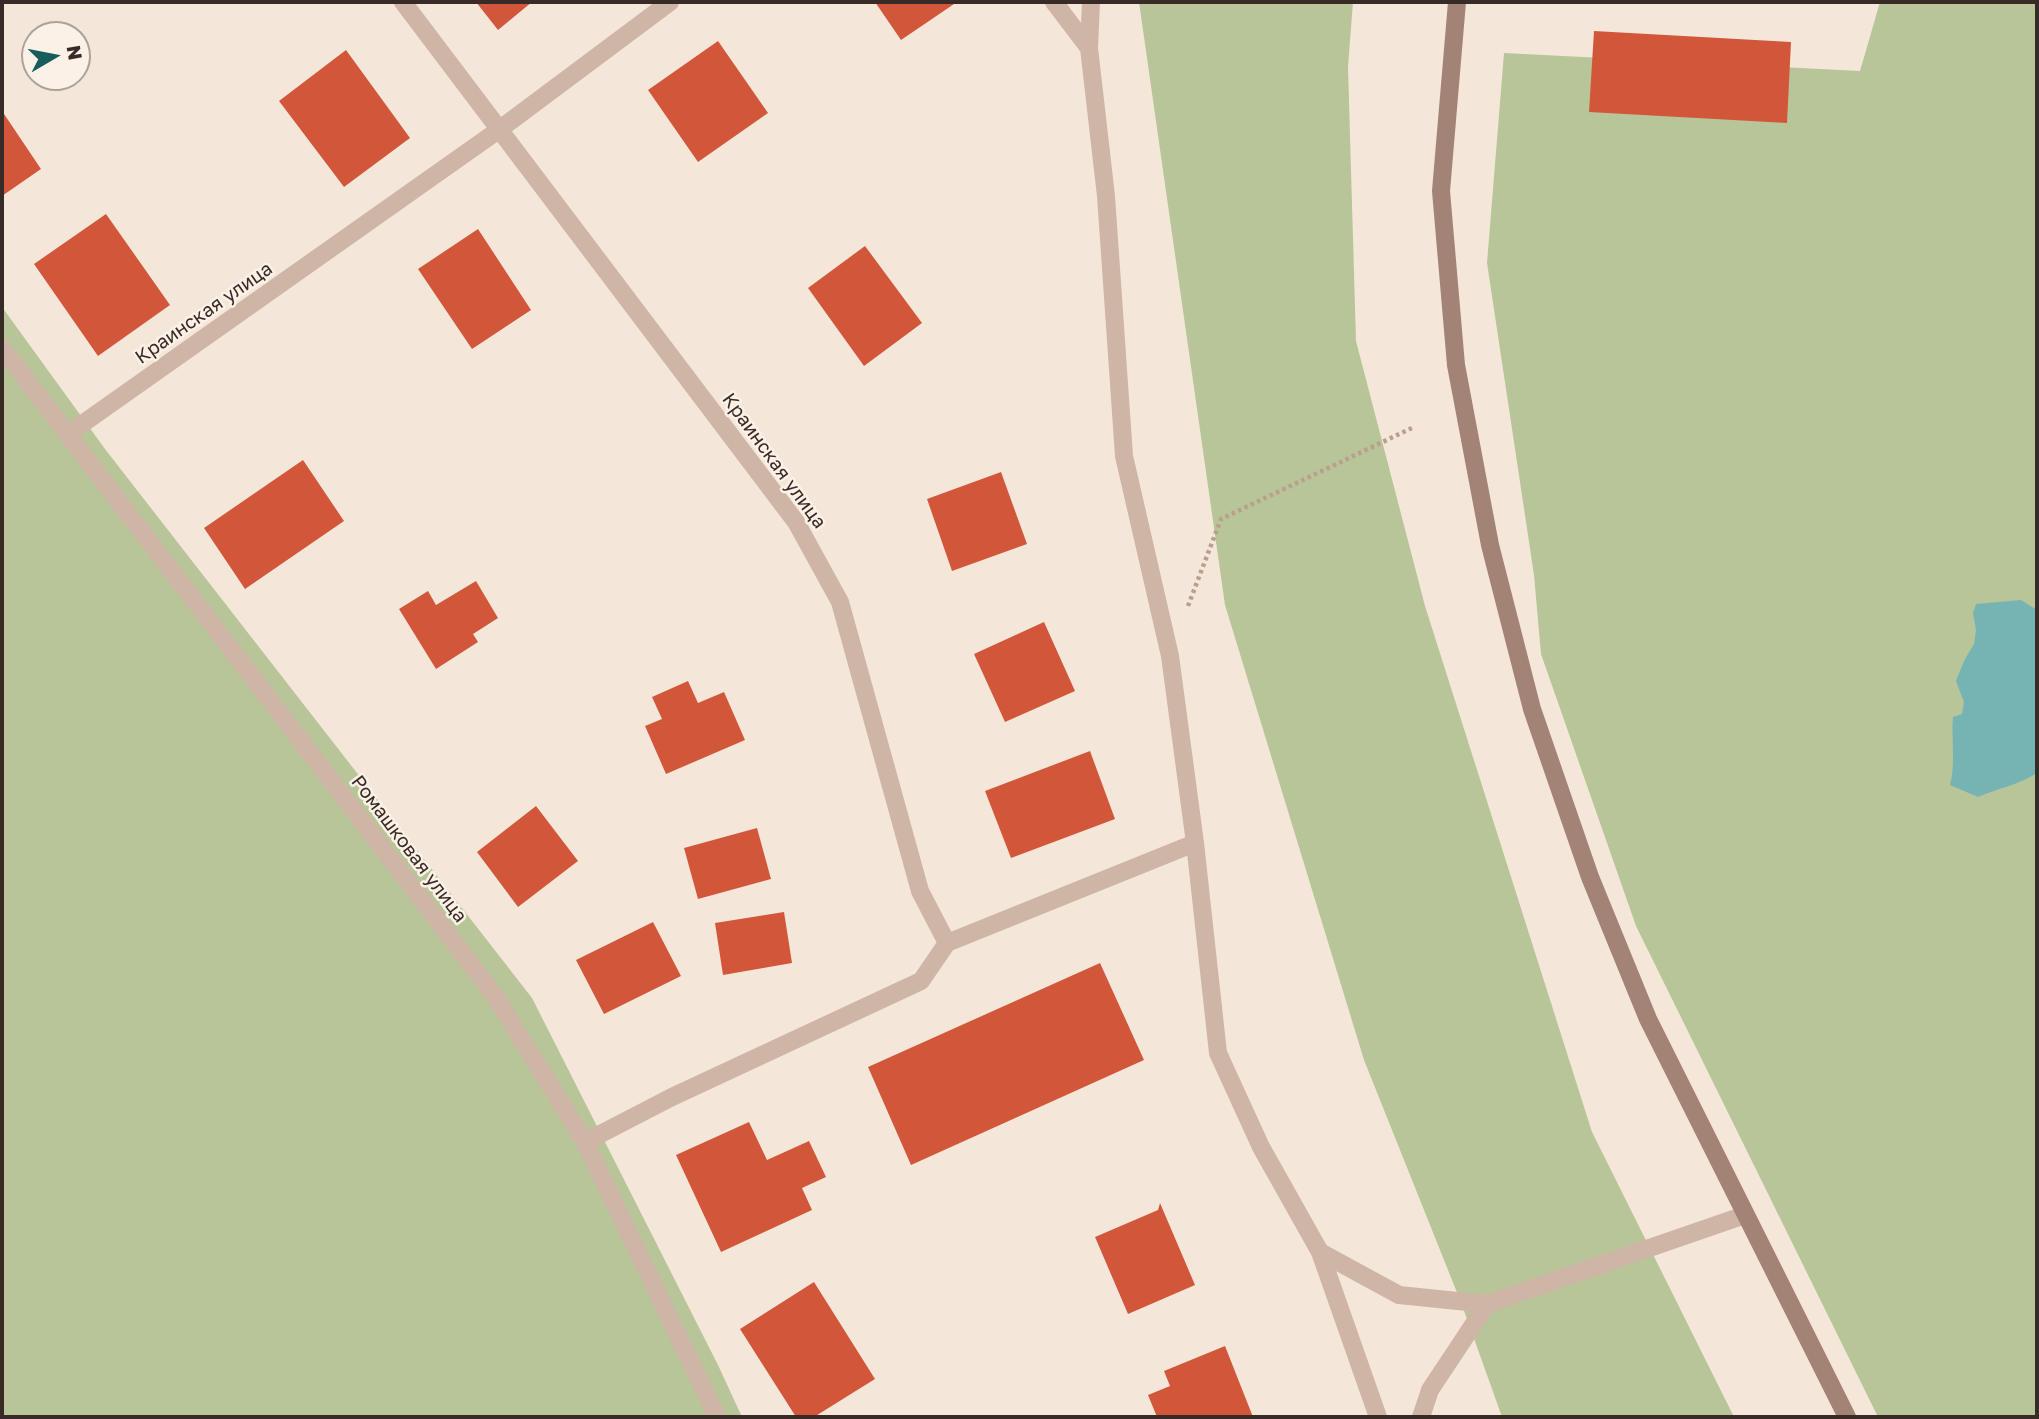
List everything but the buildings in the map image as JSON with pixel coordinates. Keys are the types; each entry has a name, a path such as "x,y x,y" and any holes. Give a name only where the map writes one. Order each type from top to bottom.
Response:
{"main road":[{"path":"1457,2 1441,191 1456,365 1490,545 1532,709 1590,877 1648,1019 1847,1417"}],"street":[{"name":"Краинская улица","path":"403,2 796,522 841,602 920,891 947,943"},
{"name":"Краинская улица","path":"68,434 500,130 670,2"},
{"path":"1054,2 1089,48"},
{"path":"1091,2 1089,48 1106,197 1124,456 1170,656 1195,844 1218,1053 1261,1147 1320,1252 1378,1417"},
{"name":"Ромашковая улица","path":"2,348 495,996 585,1142 717,1417"},
{"path":"585,1142 672,1097 920,981 947,943 1195,844"},
{"path":"1320,1252 1399,1295 1486,1304 1745,1215"},
{"path":"1421,1417 1430,1390 1486,1304"}],"path":[{"path":"1170,656 1221,519 1412,428"}],"green space":[{"path":"1139,2 1353,2 1348,67 1356,341 1425,606 1592,1132 1734,1417 1502,1417 1462,1305 1364,1060 1225,605"},
{"path":"1880,2 2037,2 2037,1417 1878,1417 1636,926 1541,654 1534,575 1487,263 1504,53 1860,71"},
{"path":"2,307 105,449 532,998 742,1417 2,1417"}],"water":[{"path":"2021,600 2037,610 2037,773 2023,781 1978,797 1950,785 1953,768 1953,717 1962,714 1964,702 1956,681 1974,644 1976,630 1973,613 1976,604"}]}
